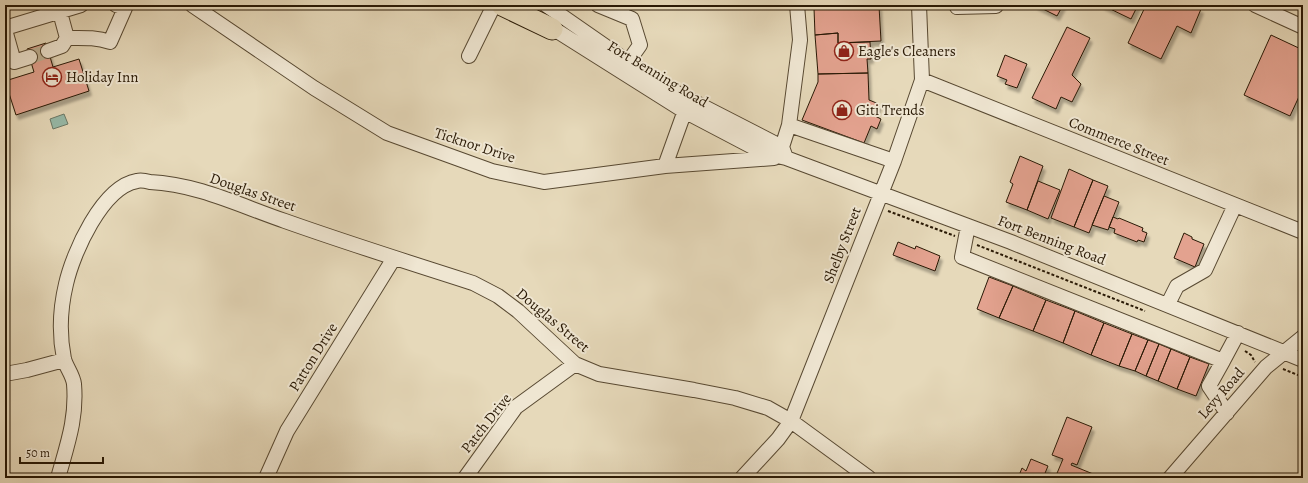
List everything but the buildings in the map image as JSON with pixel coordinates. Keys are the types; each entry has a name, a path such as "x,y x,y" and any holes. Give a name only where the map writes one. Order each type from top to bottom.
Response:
{"highway":[{"path":"502,5 552,29"}],"street":[{"path":"30,57 14,62 5,29 59,8 81,5"},
{"path":"67,38 85,37 110,42 125,8 116,5"},
{"name":"Ticknor Drive","path":"192,5 314,88 387,133 492,171 544,182 665,166 756,158 784,153"},
{"path":"469,56 494,5"},
{"name":"Fort Benning Road","path":"520,5 552,29 686,105 764,153 784,153 880,194 968,226 1168,304 1303,360"},
{"name":"Fort Benning Road","path":"546,5 628,62 686,105"},
{"path":"598,5 632,19 640,45 628,62"},
{"path":"784,153 800,40 797,5"},
{"name":"Shelby Street","path":"742,478 778,438 791,421 894,161 922,80 919,5"},
{"path":"956,5 957,7 996,6"},
{"path":"1255,5 1303,28"},
{"path":"48,51 62,46 67,38 59,8"},
{"name":"Commerce Street","path":"922,80 1303,232"},
{"path":"665,166 686,105"},
{"path":"789,125 894,161"},
{"name":"Douglas Street","path":"64,360 60,324 66,284 78,249 100,209 117,190 137,181 164,182 208,194 394,258 473,283 498,296 518,311 574,364 599,374 735,398 768,408 791,421 869,478"},
{"path":"1168,304 1177,286 1205,270 1236,206"},
{"path":"968,226 962,257 1223,361"},
{"name":"Patton Drive","path":"266,478 287,431 394,258"},
{"path":"1227,413 1209,386 1238,333"},
{"name":"Levy Road","path":"1170,478 1266,367 1303,337"},
{"path":"5,374 64,360 74,382 74,408 71,435 58,478"},
{"name":"Patch Drive","path":"465,478 516,407 574,364"}],"path":[{"path":"875,209 885,210 965,240 1148,312"},
{"path":"1232,345 1250,353 1254,362"}],"shaded area":[{"path":"64,114 68,124 53,129 50,119"}],"tunnel":[{"path":"30,57 48,51"}],"place":[{"name":"Eagle's Cleaners","path":"844,51"},
{"name":"Holiday Inn","path":"52,77"},
{"name":"Giti Trends","path":"842,110"}]}
